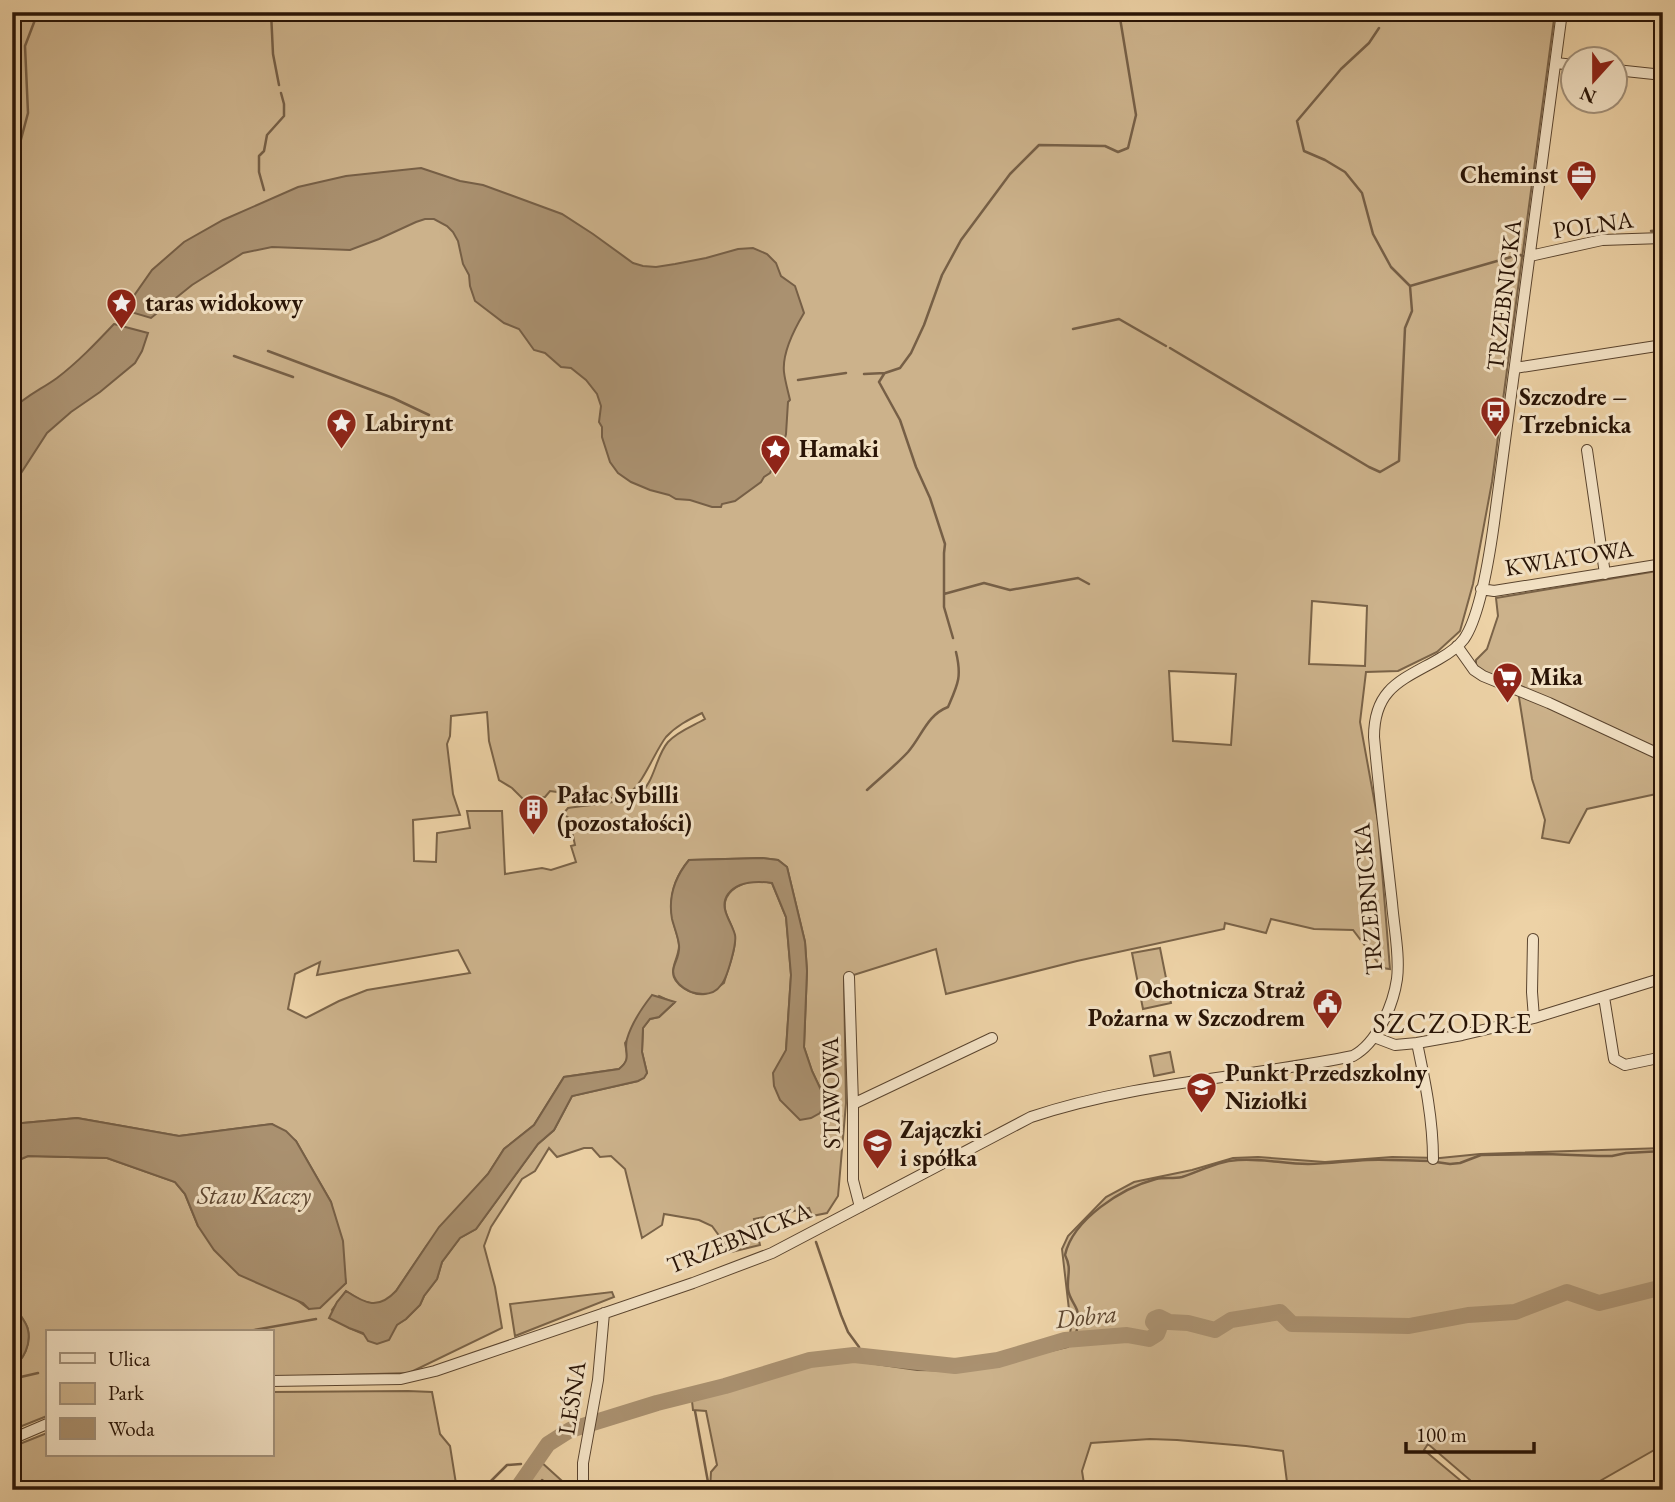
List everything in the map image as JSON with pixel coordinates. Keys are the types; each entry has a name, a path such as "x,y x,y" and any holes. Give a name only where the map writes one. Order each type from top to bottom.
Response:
{"street":[{"name":"TRZEBNICKA","path":"273,1381 381,1380 419,1376 772,1253 1003,1131 1042,1114 1146,1089 1359,1053 1374,1037 1390,1005 1397,980 1398,962 1375,749 1375,718 1388,690 1445,656 1457,646 1474,619 1494,523 1562,12"},
{"path":"1556,63 1560,63"},
{"path":"1630,72 1663,75"},
{"name":"POLNA","path":"1530,256 1591,242 1663,238"},
{"path":"1515,368 1663,345"},
{"path":"1587,450 1605,574"},
{"name":"KWIATOWA","path":"1481,589 1494,591 1663,564"},
{"path":"1457,646 1474,670 1491,680 1663,756"},
{"path":"1533,939 1534,1018"},
{"name":"STAWOWA","path":"849,978 853,1180 860,1207"},
{"path":"1374,1037 1395,1045 1462,1035 1534,1018 1663,978"},
{"path":"1604,997 1614,1059 1625,1065 1663,1057"},
{"path":"853,1104 992,1038"},
{"path":"1417,1043 1427,1097 1433,1158"},
{"name":"LEŚNA","path":"583,1490 583,1463 598,1380 604,1313"},
{"path":"12,1439 46,1424"}],"green space":[{"path":"12,12 1555,12 1492,482 1473,584 1460,631 1437,652 1398,671 1366,672 1360,722 1380,832 1390,969 1382,968 1353,930 1314,929 1271,919 1266,933 1225,923 1224,929 1077,961 946,994 936,949 844,978 846,1103 838,1196 827,1213 812,1216 809,1208 754,1219 760,1245 731,1252 712,1226 699,1220 664,1214 662,1225 642,1238 625,1169 611,1156 600,1157 592,1148 557,1157 549,1148 535,1171 522,1179 491,1227 484,1246 502,1328 409,1373 273,1377 273,1330 46,1330 46,1416 12,1430 12,1367 23,1356 29,1335 25,1322 16,1309 12,1308 12,1163 28,1156 107,1158 175,1182 185,1194 198,1226 309,1309 346,1283 331,1202 296,1141 272,1124 179,1136 77,1118 12,1124","holes":["1312,601 1367,606 1365,666 1309,664","1169,671 1236,674 1231,745 1173,741","487,712 489,741 499,780 524,800 545,797 550,791 557,792 565,800 615,797 630,792 640,782 670,733 702,713 705,719 668,742 652,777 638,795 615,802 568,808 563,814 569,818 575,845 571,846 576,862 551,870 542,868 505,874 502,811 467,811 470,828 437,833 436,862 414,861 413,820 460,815 453,794 447,744 451,716","689,860 778,860 787,867 805,942 807,971 804,1047 821,1090 786,1050 791,975 786,917 772,883 749,882 728,895 726,913 735,940 724,983 710,992 700,994 684,989 674,977 679,946 672,912 672,895 676,880","458,950 470,973 367,990 306,1018 288,1009 295,974 320,962 317,975","659,996 674,1003 659,1017 650,1019 643,1028 642,1052 647,1073 638,1081 572,1096 554,1130 538,1144 476,1229 460,1238 442,1262 437,1279 420,1305 396,1325 363,1334 349,1328 332,1310 346,1291 370,1303 389,1299 427,1245 488,1174 504,1149 534,1125 564,1077 619,1069 626,1060 625,1043"]},
{"path":"1657,571 1663,583 1663,805 1661,793 1587,809 1569,843 1542,838 1545,820 1532,779 1517,685 1486,673 1476,666 1476,660 1487,649 1498,616 1496,598"},
{"path":"1160,948 1171,1003 1143,1009 1132,953"},
{"path":"1170,1052 1174,1072 1154,1076 1150,1056"},
{"path":"1663,1148 1663,1445 1584,1490 1474,1490 1470,1480 1428,1444 1424,1450 1466,1485 1468,1490 1288,1490 1283,1451 1150,1439 1091,1443 1082,1471 1085,1490 710,1490 711,1472 717,1465 706,1411 693,1410 692,1401 811,1366 855,1361 917,1370 966,1371 1068,1347 1071,1327 1062,1249 1068,1236 1106,1197 1134,1182 1233,1158 1325,1162 1392,1157 1440,1158 1480,1154"},
{"path":"612,1292 614,1297 515,1336 510,1304"},
{"path":"273,1392 432,1392 440,1434 450,1446 457,1490 12,1490 12,1447 46,1433 46,1456 273,1456"},
{"path":"540,1461 572,1490 520,1490"}],"water":[{"path":"421,168 460,181 483,185 562,214 633,263 643,266 675,264 738,249 753,248 767,254 776,263 781,276 795,286 804,313 793,333 785,357 784,372 790,400 786,434 770,473 735,501 722,504 721,507 712,507 650,490 618,473 610,462 602,437 599,422 601,406 597,394 586,380 571,368 561,367 545,353 534,350 519,329 504,323 475,301 458,241 447,226 434,219 416,222 350,250 272,247 243,253 192,285 151,318 124,310 152,270 184,242 223,220 298,187 346,176"},
{"path":"114,324 148,333 135,363 47,433 12,487 12,410 65,372"},
{"path":"689,860 778,860 787,867 805,942 807,971 804,1047 821,1090 823,1105 820,1113 800,1120 780,1100 774,1086 773,1073 786,1050 791,975 786,917 772,883 742,884 732,890 725,899 725,910 735,939 729,969 717,989 706,994 690,992 679,984 673,974 679,945 672,919 672,895 676,880"},
{"path":"652,995 675,1002 659,1017 650,1019 643,1028 642,1052 647,1073 644,1078 572,1096 554,1130 538,1144 476,1229 460,1238 442,1262 437,1279 420,1305 397,1325 389,1340 377,1344 368,1341 363,1333 329,1318 346,1291 366,1302 378,1303 396,1291 439,1227 488,1174 504,1149 534,1125 564,1077 619,1069 626,1062 626,1044 631,1027"},
{"name":"Staw Kaczy","path":"77,1118 179,1136 272,1124 286,1131 296,1141 331,1202 343,1241 346,1283 320,1308 309,1309 303,1303 239,1275 214,1250 198,1226 185,1194 175,1182 107,1158 28,1156 12,1163 12,1124"},
{"path":"12,1308 16,1309 25,1322 29,1335 23,1356 12,1367"}],"waterway":[{"path":"12,173 28,113 25,46 38,12"},
{"path":"271,12 273,54 279,85"},
{"path":"864,374 885,373 900,368 911,353 942,275 961,240 1010,174 1039,145 1105,146 1118,152 1128,148 1136,115 1119,12"},
{"path":"1384,17 1386,12"},
{"path":"1170,348 1369,467 1380,472 1399,461 1405,328 1412,311 1410,286 1391,267 1373,234 1362,193 1345,172 1304,151 1297,121 1341,69 1369,43 1379,28"},
{"path":"264,190 259,172 259,156 264,151 267,135 284,116 281,93"},
{"path":"1651,231 1663,230"},
{"path":"1410,286 1511,257"},
{"path":"1073,329 1119,319 1166,346"},
{"path":"268,351 393,398 429,415"},
{"path":"234,356 293,377"},
{"path":"798,380 846,373"},
{"path":"884,374 879,382 900,420 945,544 944,594 984,583 1010,590 1078,578 1089,584"},
{"path":"944,594 944,607 953,638"},
{"path":"867,790 908,752 935,715 948,707 958,680 956,652"},
{"path":"1436,1162 1460,1163 1481,1155 1612,1156 1663,1151"},
{"path":"1074,1339 1078,1317 1069,1292 1069,1268 1065,1255 1070,1242 1078,1229 1101,1207 1143,1183 1182,1177 1217,1164 1238,1160 1308,1164 1375,1160 1431,1161"},
{"path":"816,1242 841,1315 848,1332 859,1347 861,1356"},
{"name":"Dobra","path":"516,1490 548,1444 570,1430 810,1360 854,1355 955,1366 998,1360 1065,1340 1127,1335 1149,1339 1157,1334 1159,1329 1153,1322 1159,1317 1169,1322 1188,1323 1215,1330 1231,1320 1280,1312 1292,1324 1409,1326 1468,1315 1515,1312 1567,1292 1599,1303 1663,1287"},
{"path":"254,1330 316,1319"},
{"path":"12,1379 38,1373"},
{"path":"695,1411 708,1490"},
{"path":"487,1485 507,1465 521,1464"},
{"path":"542,1480 554,1490"},
{"path":"961,1488 1017,1483 1050,1490"}],"place":[{"name":"Cheminst","path":"1581,202"},
{"name":"taras widokowy","path":"122,330"},
{"name":"Szczodre – Trzebnicka","path":"1496,438"},
{"name":"Labirynt","path":"342,450"},
{"name":"Hamaki","path":"776,476"},
{"name":"Mika","path":"1507,704"},
{"name":"Pałac Sybilli (pozostałości)","path":"534,836"},
{"name":"Ochotnicza Straż Pożarna w Szczodrem","path":"1328,1031"},
{"name":"Punkt Przedszkolny Niziołki","path":"1202,1114"},
{"name":"Zajączki i spółka","path":"877,1171"}],"district":[{"name":"SZCZODRE","path":"1453,1023"}]}
